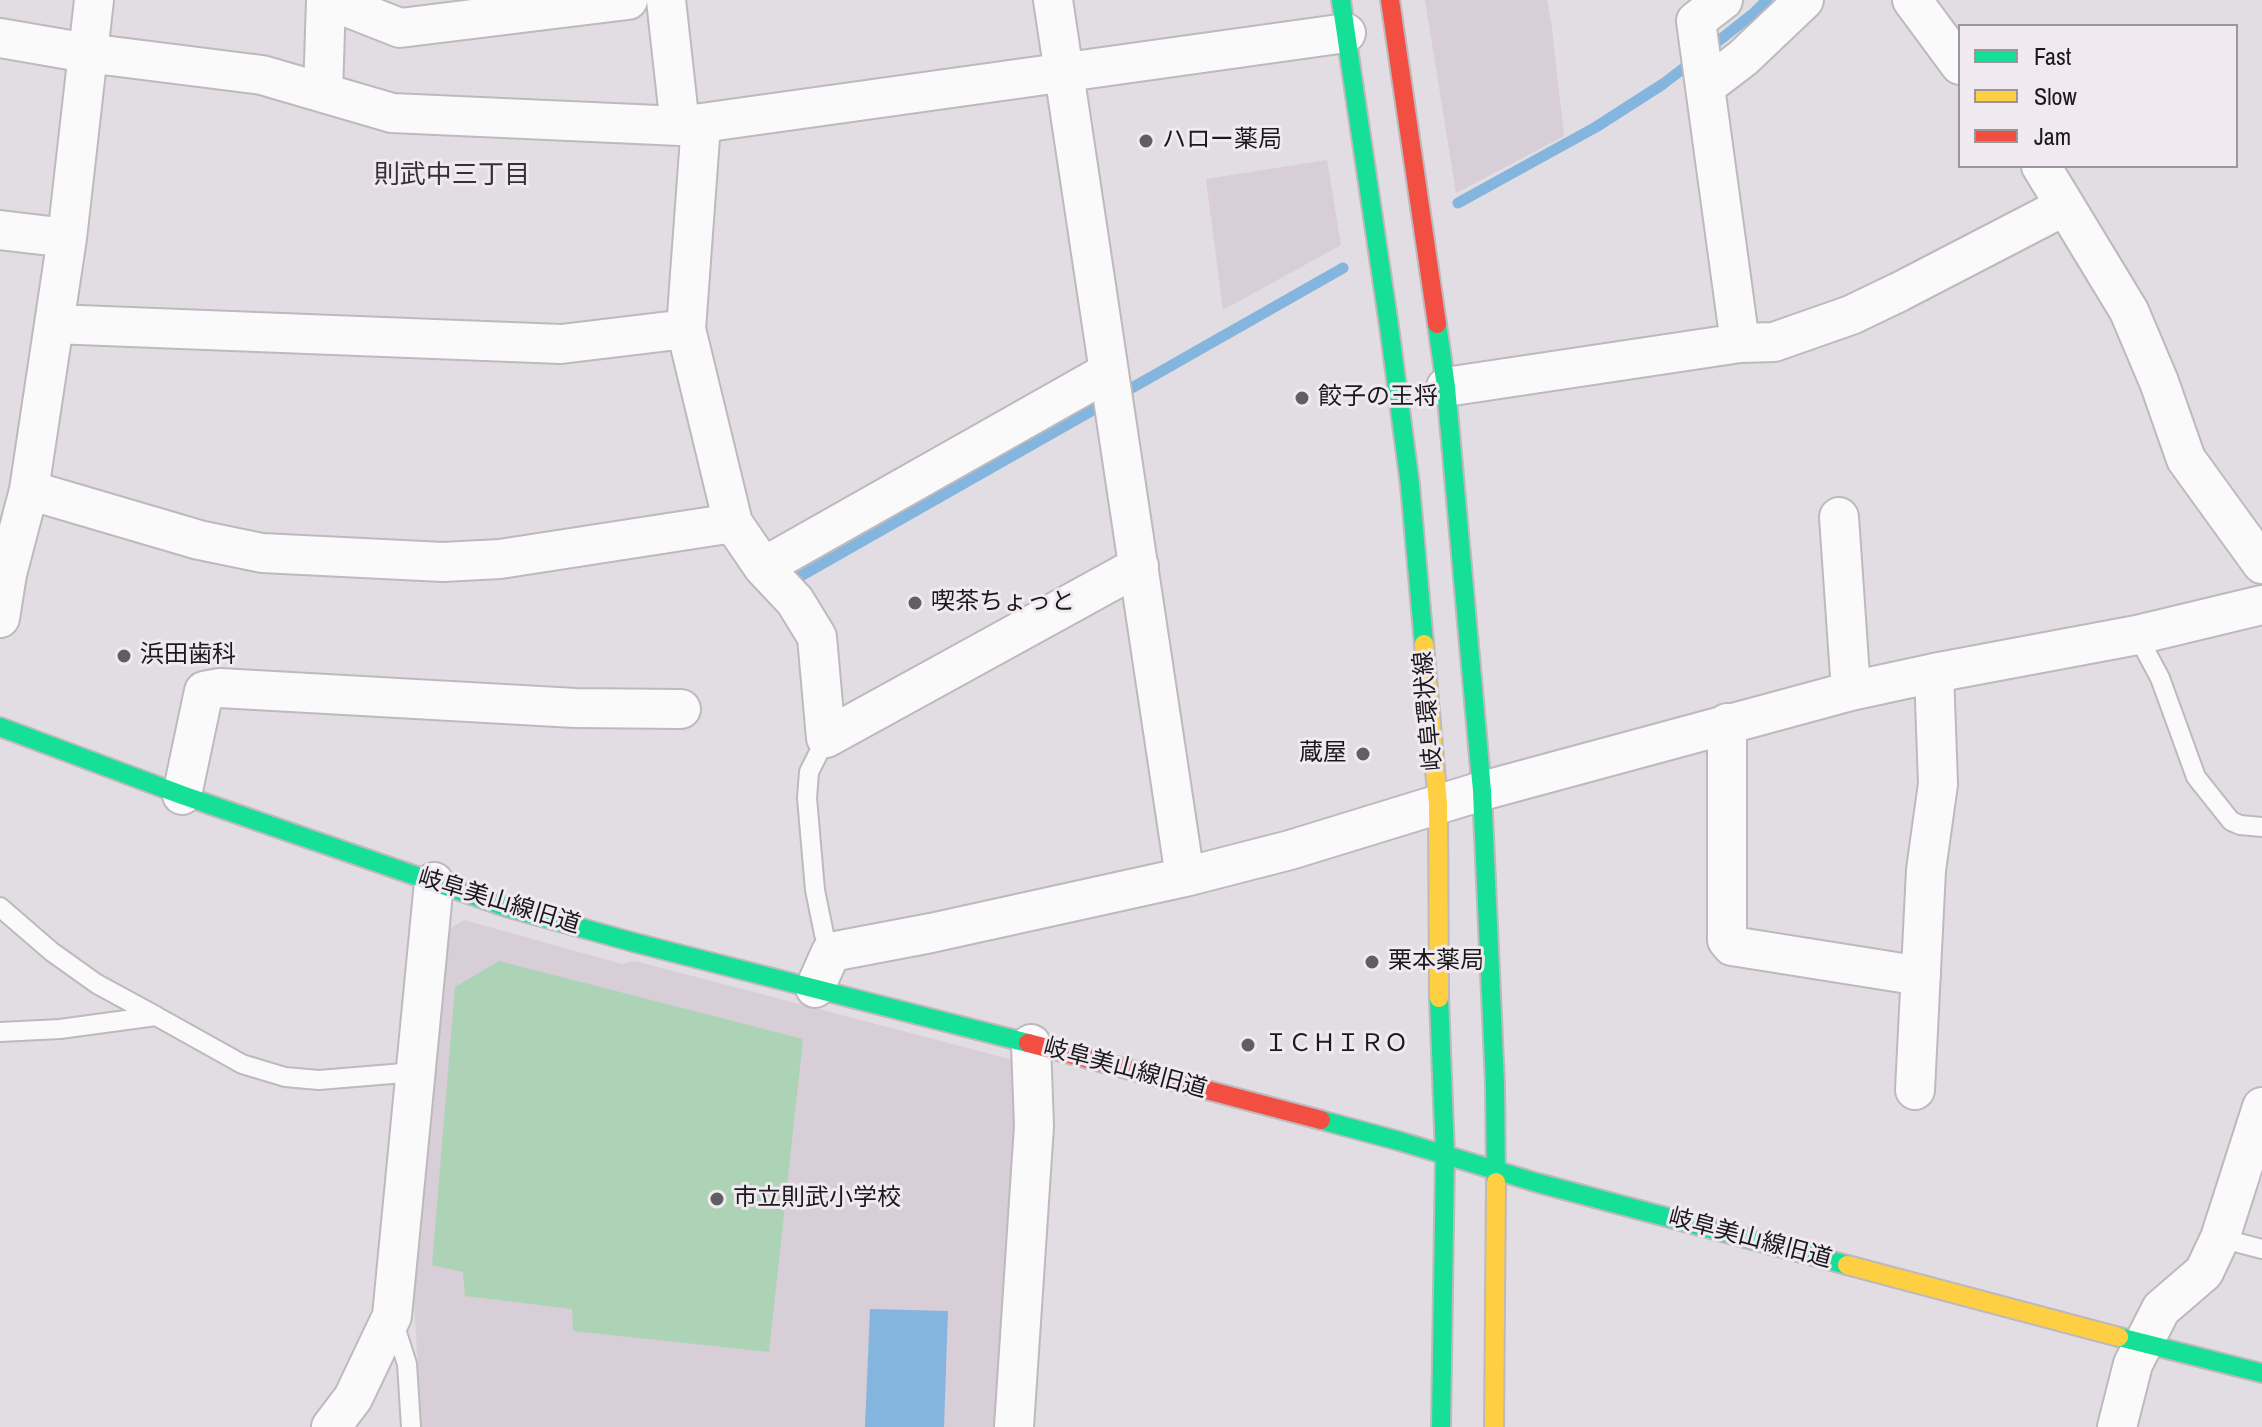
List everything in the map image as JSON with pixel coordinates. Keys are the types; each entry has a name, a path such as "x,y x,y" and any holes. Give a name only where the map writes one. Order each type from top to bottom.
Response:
{"main road":[{"name":"岐阜環状線","path":"1390,0 1446,387 1482,791 1493,1013 1496,1170 1494,1427"},
{"name":"岐阜環状線","path":"1344,17 1410,485 1438,804 1439,1001 1445,1155 1441,1427"},
{"name":"岐阜美山線旧道","path":"0,727 182,795 523,912 1031,1044 1445,1155 1552,1187 2262,1373"}],"street":[{"path":"0,618 7,574 29,490 67,238 94,0"},
{"path":"323,93 327,0 400,28 628,0"},
{"path":"666,0 690,125 686,329 733,523 763,567 795,601 817,637 826,738 1139,566"},
{"path":"1053,0 1185,877"},
{"path":"1703,37 1743,58 1804,0"},
{"path":"1912,0 1958,62"},
{"path":"0,38 87,53 262,75 392,113 690,125 1063,72 1344,17"},
{"path":"1703,37 1740,343"},
{"path":"2042,168 2129,311 2159,382 2186,459 2262,564"},
{"path":"1446,387 1740,343 1774,342 1851,315 2065,206"},
{"path":"0,230 67,238"},
{"path":"54,324 561,344 686,329"},
{"path":"763,567 1111,391"},
{"path":"29,490 199,540 262,553 443,562 500,559 733,523"},
{"path":"1839,517 1851,691"},
{"path":"815,988 831,952 1185,877 1290,850 1482,791 1851,691 2137,635 2262,605"},
{"path":"1915,1090 1926,870 1938,784 1934,673"},
{"path":"182,795 204,691 220,688 575,708 681,709"},
{"path":"1727,723 1727,940 1732,946 1921,976"},
{"path":"331,1427 353,1398 392,1316 434,882"},
{"path":"1014,1427 1034,1126 1031,1044"},
{"path":"2117,1427 2133,1364 2142,1343 2161,1309 2204,1272 2220,1238 2262,1107"}],"lane":[{"path":"2137,635 2160,678 2196,777 2231,821 2262,827"},
{"path":"826,738 809,772 807,798 815,890 831,952"},
{"path":"0,907 52,952 97,984 242,1064 285,1077 319,1080 416,1072"},
{"path":"0,1032 60,1029 156,1016"},
{"path":"2220,1238 2262,1249"},
{"path":"392,1316 407,1364 411,1427"}],"shaded area":[{"path":"1425,0 1547,0 1551,21 1564,136 1456,193"},
{"path":"1327,160 1341,245 1223,310 1206,179"},
{"name":"市立則武小学校","path":"464,920 622,964 635,961 1021,1062 998,1427 421,1427 413,1279 443,933"}],"green space":[{"path":"499,961 803,1039 769,1352 573,1331 572,1309 465,1296 463,1272 432,1265 455,987"}],"water":[{"path":"870,1309 948,1311 944,1427 865,1427"}],"waterway":[{"path":"1707,50 1767,0"},
{"path":"1458,203 1596,127 1693,61"},
{"path":"799,577 1343,268"}],"traffic: fast":[{"path":"1341,0 1410,485 1424,644"},
{"path":"1437,324 1446,387 1482,791 1495,1085 1496,1182"},
{"path":"0,727 182,795 509,908 1028,1043"},
{"path":"1439,998 1445,1155 1441,1427"},
{"path":"1321,1120 1538,1183 1847,1265"},
{"path":"2119,1337 2262,1373"}],"traffic: slow":[{"path":"1424,644 1438,804 1439,998"},
{"path":"1494,1427 1496,1182"},
{"path":"1847,1265 2119,1337"}],"traffic: jam":[{"path":"1390,0 1437,324"},
{"path":"1028,1043 1321,1120"}],"place":[{"name":"ハロー薬局","path":"1146,141"},
{"name":"餃子の王将","path":"1302,398"},
{"name":"喫茶ちょっと","path":"915,603"},
{"name":"浜田歯科","path":"124,656"},
{"name":"蔵屋","path":"1363,754"},
{"name":"栗本薬局","path":"1372,962"},
{"name":"ＩＣＨＩＲＯ","path":"1248,1045"},
{"name":"市立則武小学校","path":"717,1199"}],"district":[{"name":"則武中三丁目","path":"452,176"}]}
